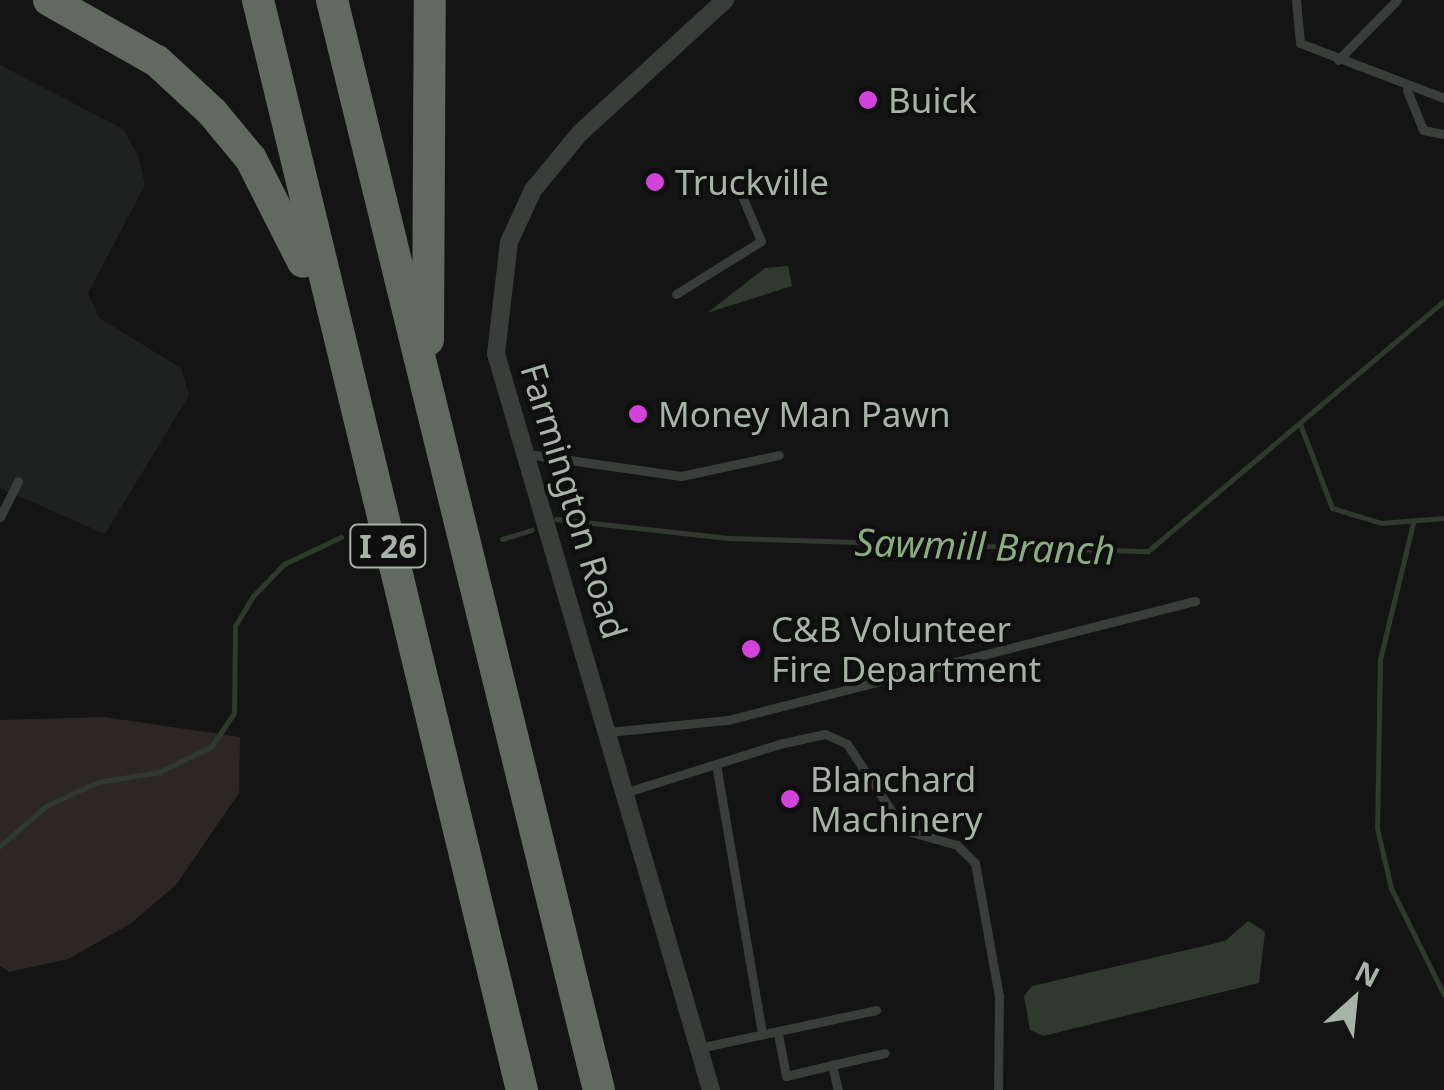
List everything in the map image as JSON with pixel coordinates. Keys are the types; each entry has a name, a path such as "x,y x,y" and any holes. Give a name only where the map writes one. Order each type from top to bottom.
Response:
{"highway":[{"path":"49,0 156,61 251,159 286,218 345,370"},
{"name":"I 26","path":"258,0 522,1090"},
{"name":"I 26","path":"332,0 599,1090"},
{"path":"430,0 432,414"}],"street":[{"name":"Farmington Road","path":"711,1090 496,354 509,242 534,190 580,133 725,0"}],"lane":[{"path":"1296,0 1300,42 1407,90 1444,98"},
{"path":"1338,60 1397,0"},
{"path":"1407,90 1423,130 1444,134"},
{"path":"676,294 761,242 742,196 760,178"},
{"path":"524,454 681,476 779,455"},
{"path":"0,517 18,481"},
{"path":"609,732 728,720 1195,601"},
{"path":"627,792 716,764 835,737 904,830 967,852 991,937 998,1090"},
{"path":"716,764 762,1034"},
{"path":"700,1048 876,1010"},
{"path":"778,1034 790,1090"},
{"path":"786,1076 885,1053"},
{"path":"832,1065 838,1090"}],"shaded area":[{"path":"0,65 123,129 138,155 145,185 88,293 99,318 181,368 189,395 105,534 0,488"},
{"path":"788,266 792,286 707,313 765,268"},
{"path":"104,717 240,737 239,793 176,885 130,924 68,959 9,972 0,966 0,720"},
{"path":"1248,921 1265,932 1259,983 1043,1036 1030,1030 1024,996 1032,986 1225,941"}],"waterway":[{"name":"Sawmill Branch","path":"556,519 728,538 1148,551 1444,301"},
{"path":"1300,424 1332,508 1381,523 1444,518"},
{"path":"1413,523 1380,659 1377,828 1391,888 1444,995"},
{"name":"Sawmill Branch","path":"502,539 532,530"},
{"name":"Sawmill Branch","path":"0,846 46,806 98,782 159,772 211,747 234,713 235,626 253,596 284,564 341,537"}],"place":[{"name":"Buick","path":"868,100"},
{"name":"Truckville","path":"655,182"},
{"name":"Money Man Pawn","path":"638,414"},
{"name":"C&B Volunteer Fire Department","path":"751,649"},
{"name":"Blanchard Machinery","path":"790,799"}]}
